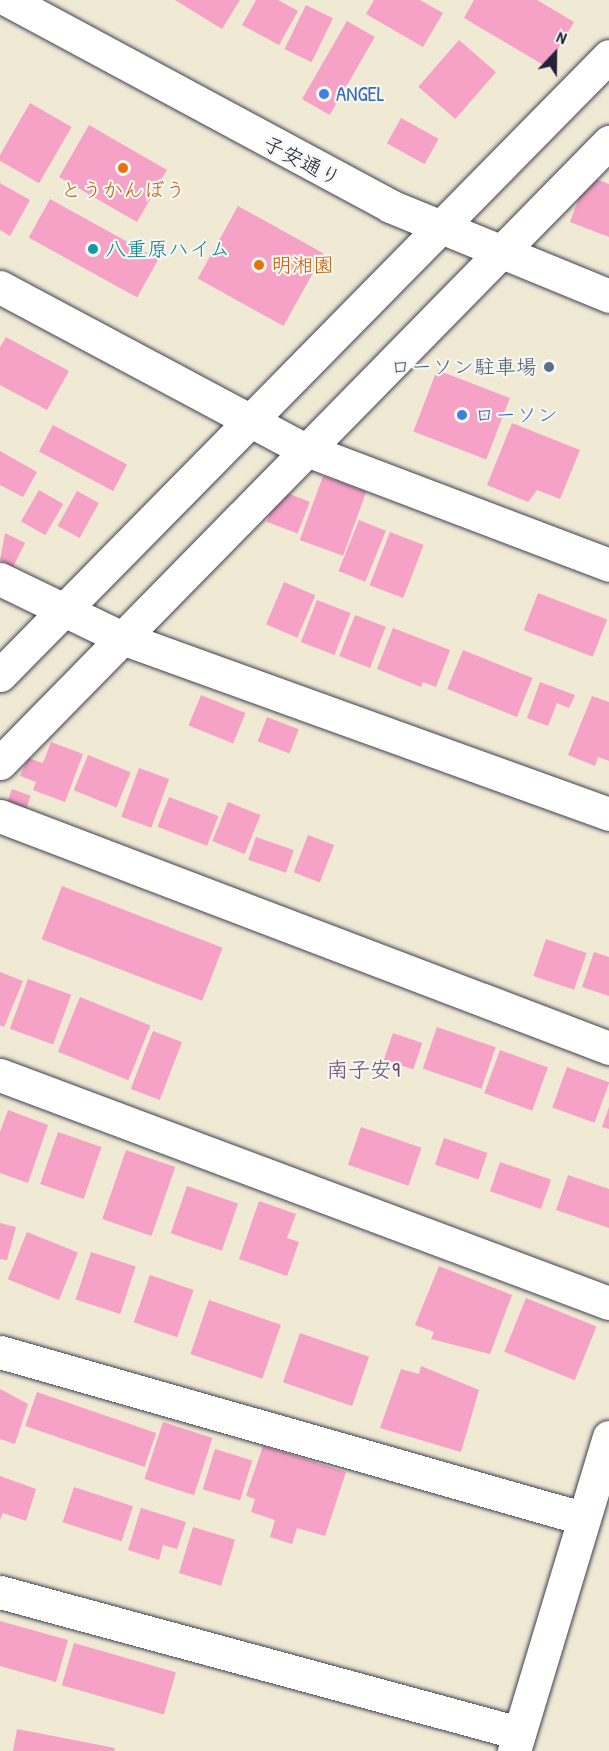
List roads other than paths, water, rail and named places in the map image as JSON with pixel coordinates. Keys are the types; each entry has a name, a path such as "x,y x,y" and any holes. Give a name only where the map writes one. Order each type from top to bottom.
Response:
{"street":[{"name":"子安通り","path":"8,0 278,149 440,227 609,296"},
{"path":"0,675 609,56"},
{"path":"0,763 304,449 609,142"},
{"path":"0,287 304,449 609,565"},
{"path":"0,579 62,612 122,638 609,814"},
{"path":"0,816 609,1048"},
{"path":"0,1075 609,1304"},
{"path":"0,1352 582,1518"},
{"path":"0,1592 517,1742 582,1518 609,1437"}],"place":[{"name":"ANGEL","path":"324,94"},
{"name":"とうかんぼう","path":"123,168"},
{"name":"八重原ハイム","path":"93,249"},
{"name":"明湘園","path":"259,265"},
{"name":"ローソン駐車場","path":"549,367"},
{"name":"ローソン","path":"462,415"}],"district":[{"name":"南子安9","path":"363,1070"}]}
